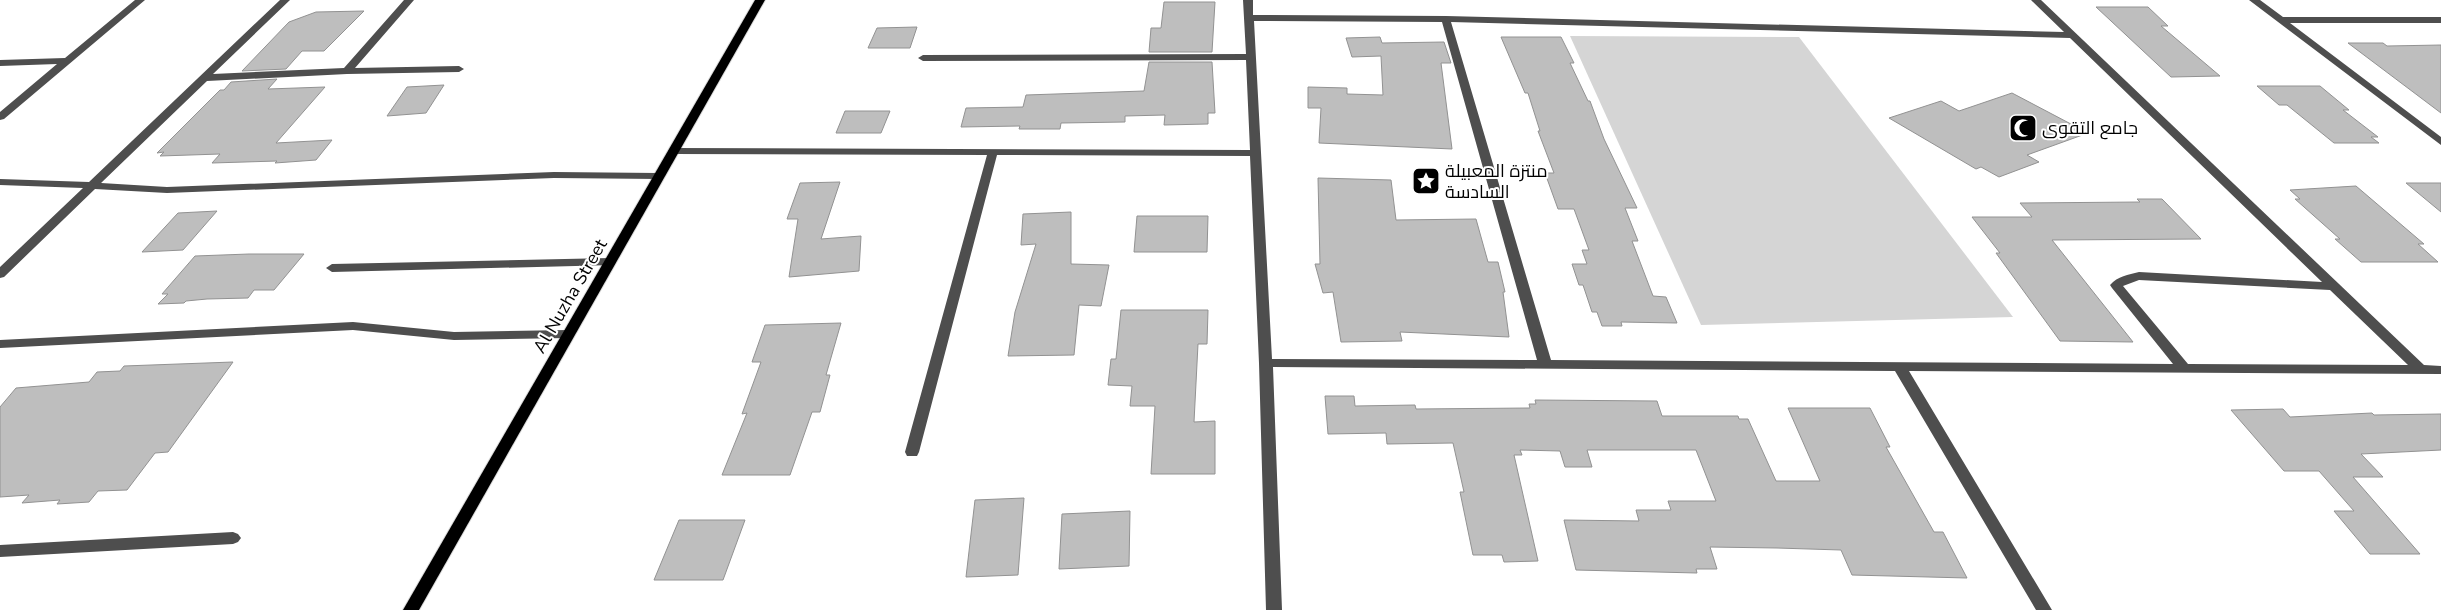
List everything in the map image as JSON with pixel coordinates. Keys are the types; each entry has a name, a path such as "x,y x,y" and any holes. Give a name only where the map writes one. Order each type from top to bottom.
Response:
{"main road":[{"name":"Al Nuzha Street","path":"411,610 760,0"}],"street":[{"path":"0,117 140,0"},
{"path":"0,274 285,0"},
{"path":"347,71 409,0"},
{"path":"1248,0 1254,153 1266,363 1274,610"},
{"path":"2036,0 2421,370"},
{"path":"2254,0 2440,141"},
{"path":"1249,18 1446,19 2073,35"},
{"path":"1446,19 1545,364"},
{"path":"2280,20 2441,20"},
{"path":"923,58 1250,57"},
{"path":"0,63 67,62"},
{"path":"202,78 347,71 459,69"},
{"path":"673,151 1254,153"},
{"path":"912,452 993,152"},
{"path":"0,182 65,182 120,189 229,189 554,175 658,176"},
{"path":"332,268 610,262"},
{"path":"2183,367 2116,285 2126,279 2139,276 2333,286"},
{"path":"0,344 352,326 454,336 568,334"},
{"path":"1266,363 2441,370"},
{"path":"1899,366 2044,610"},
{"path":"0,551 233,538"}],"shaded area":[{"path":"1570,36 1799,37 2013,317 1701,325"}],"building":[{"path":"1164,2 1215,2 1212,52 1149,52 1151,28 1161,28"},
{"path":"2096,7 2148,7 2168,26 2161,26 2220,76 2171,77"},
{"path":"364,11 324,51 302,51 286,69 242,71 289,22 316,12"},
{"path":"917,27 910,48 868,48 877,28"},
{"path":"1380,37 1382,43 1444,42 1451,63 1441,63 1452,149 1319,143 1321,108 1308,108 1308,87 1347,88 1347,94 1383,95 1381,56 1352,57 1346,38"},
{"path":"1501,37 1561,37 1574,63 1570,63 1588,101 1590,101 1604,139 1637,208 1625,208 1638,241 1632,241 1653,296 1666,297 1677,323 1621,322 1622,326 1602,326 1597,312 1592,312 1583,285 1579,285 1572,264 1587,264 1582,250 1589,250 1574,209 1558,209 1545,173 1554,173 1538,131 1540,131 1528,93 1525,93"},
{"path":"2348,43 2383,43 2387,46 2441,45 2441,113"},
{"path":"1149,62 1212,62 1215,113 1208,113 1208,124 1164,125 1165,115 1125,116 1125,122 1061,123 1060,129 1019,129 1020,126 961,127 966,108 1023,107 1026,95 1144,91"},
{"path":"277,79 268,89 325,87 276,143 332,140 316,160 275,163 277,161 212,163 220,154 160,156 164,152 157,153 220,90 224,90 231,82"},
{"path":"444,85 426,113 387,116 407,87"},
{"path":"2257,86 2320,86 2349,110 2343,110 2378,137 2371,137 2379,143 2334,143 2287,105 2279,105"},
{"path":"2012,93 2088,133 2027,155 2039,162 1999,177 1981,167 1976,169 1889,118 1941,101 1959,111"},
{"path":"845,111 890,111 881,133 836,133"},
{"path":"1318,178 1391,180 1396,220 1476,219 1488,262 1498,262 1505,292 1503,292 1509,337 1400,332 1402,341 1341,342 1333,292 1323,293 1315,264 1320,264"},
{"path":"840,182 821,239 861,236 859,271 789,277 798,219 787,219 800,183"},
{"path":"2406,183 2441,183 2441,212"},
{"path":"2356,186 2424,244 2418,244 2438,262 2361,262 2335,239 2340,239 2295,199 2300,199 2290,190"},
{"path":"2137,199 2162,199 2201,239 2052,240 2133,342 2060,341 1996,253 2000,253 1972,217 2032,217 2020,203 2140,202"},
{"path":"217,211 183,250 142,252 178,213"},
{"path":"1071,212 1071,264 1109,265 1101,306 1079,305 1074,355 1008,356 1015,312 1036,244 1021,245 1023,214"},
{"path":"1137,216 1208,216 1207,252 1134,252"},
{"path":"304,254 274,290 254,290 248,298 207,299 186,301 184,303 158,304 168,294 162,294 195,256"},
{"path":"1121,310 1208,310 1207,344 1198,344 1194,422 1215,421 1215,474 1151,474 1155,406 1130,406 1132,386 1108,385 1111,359 1116,359"},
{"path":"841,323 826,375 830,375 820,412 812,412 790,475 722,475 747,413 742,414 761,362 752,362 765,325"},
{"path":"233,362 168,452 155,453 127,490 98,491 89,502 57,504 60,500 22,503 29,495 0,497 0,407 16,388 89,382 97,372 120,371 124,366"},
{"path":"1325,396 1354,396 1355,406 1415,405 1416,409 1530,408 1529,404 1536,404 1535,400 1657,401 1662,416 1738,416 1739,419 1748,419 1776,481 1820,481 1788,408 1870,408 1890,447 1886,447 1934,532 1943,532 1967,578 1852,575 1841,550 1777,548 1710,547 1717,569 1696,569 1697,573 1576,570 1564,520 1639,521 1636,510 1671,510 1668,501 1716,501 1696,450 1587,450 1592,467 1565,467 1560,451 1520,450 1522,455 1514,455 1538,561 1504,562 1502,555 1473,555 1460,492 1464,492 1453,443 1387,444 1386,433 1328,434"},
{"path":"2283,409 2290,417 2372,413 2374,415 2441,414 2441,450 2361,454 2383,477 2353,477 2420,554 2370,554 2334,511 2354,511 2319,471 2284,471 2231,410"},
{"path":"1024,498 1018,575 966,577 975,500"},
{"path":"1130,511 1129,566 1059,569 1062,514"},
{"path":"679,520 745,520 723,580 654,580"}],"place":[{"name":"جامع التقوى","path":"2023,128"},
{"name":"منتزة المعبيلة السادسة","path":"1426,181"}]}
